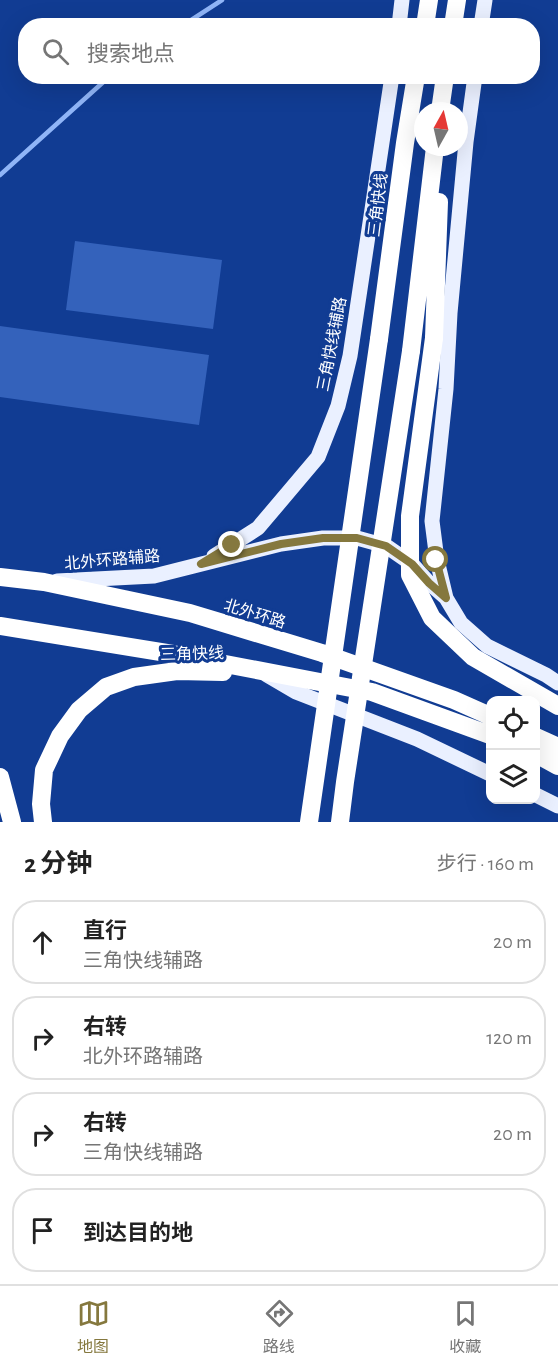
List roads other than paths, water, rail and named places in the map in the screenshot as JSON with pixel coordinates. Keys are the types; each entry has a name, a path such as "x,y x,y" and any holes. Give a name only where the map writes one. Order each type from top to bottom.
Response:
{"highway":[{"path":"426,18 429,0"},
{"path":"454,18 457,0"},
{"name":"三角快线","path":"309,822 405,143 416,84"},
{"path":"441,102 444,84"},
{"path":"340,822 411,351 437,156"},
{"path":"438,156 438,250 434,338 410,516 410,575 432,618 473,657 558,706"},
{"name":"北外环路","path":"0,577 44,582 190,613 333,657 454,700 486,714"},
{"path":"0,626 173,654 372,692 486,734"},
{"name":"三角快线","path":"43,822 41,804 44,770 60,736 79,710 106,687 134,677 177,671 259,670"},
{"path":"540,739 558,747"},
{"path":"540,756 558,766"},
{"path":"0,777 12,822"}],"main road":[{"path":"400,18 402,0"},
{"path":"482,18 485,0"},
{"name":"三角快线辅路","path":"201,564 258,528 318,457 338,406 350,356 391,84"},
{"path":"446,598 436,560 432,521 446,389 450,313 466,142 474,84"},
{"name":"北外环路辅路","path":"44,582 154,576 281,544 323,538 357,538 386,546 412,564 446,598 461,623 487,646 558,683"},
{"path":"259,670 296,692 417,739 486,772"},
{"path":"540,797 558,806"}],"waterway":[{"path":"194,18 222,0"},
{"path":"0,175 101,84"}]}
